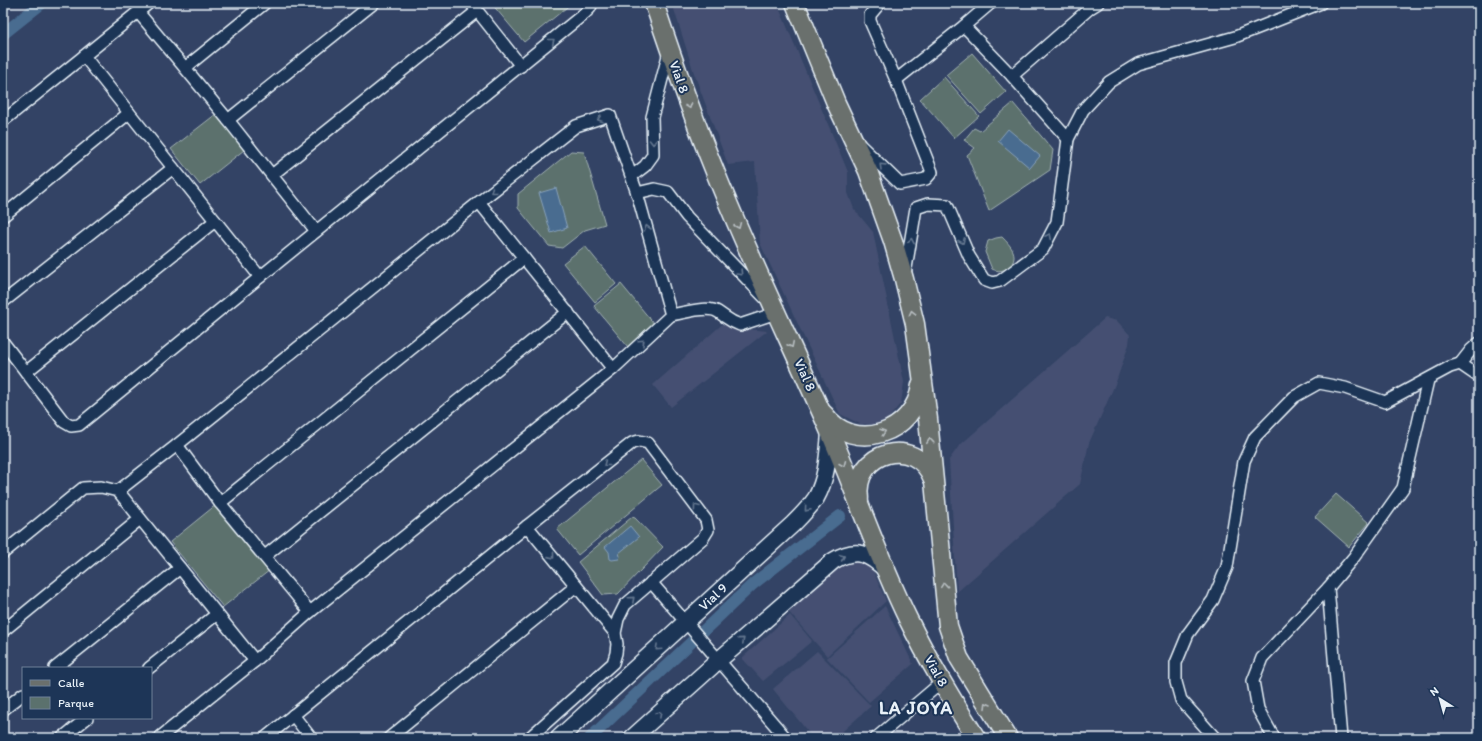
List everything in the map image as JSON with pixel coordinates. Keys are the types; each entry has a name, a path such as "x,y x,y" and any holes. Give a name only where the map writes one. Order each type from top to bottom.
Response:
{"main road":[{"name":"Vial 8","path":"654,3 691,110 714,168 774,309 830,433 887,571 908,618 942,682 976,738"},
{"name":"Vial 8","path":"794,3 878,197 893,241 915,324 922,372 948,626 959,658 1008,738"},
{"path":"816,401 826,417 840,428 858,434 876,434 885,432 897,426 913,409 920,392 922,372"},
{"path":"861,506 858,491 861,476 870,463 884,455 900,453 915,457 927,467 934,481"}],"street":[{"path":"3,121 149,3"},
{"path":"185,68 265,3"},
{"path":"228,120 374,3"},
{"path":"3,342 64,422 71,426 79,425 585,14 592,3"},
{"path":"852,137 900,184 926,179 932,172 896,80 870,21 870,15 880,3"},
{"path":"896,80 992,3"},
{"path":"1012,76 1090,8 1098,3"},
{"path":"904,279 916,208 928,204 947,205 969,256 984,280 992,283 1000,281 1043,249 1057,222 1068,138 1083,110 1108,82 1138,64 1235,37 1321,3"},
{"path":"272,175 474,7 521,66"},
{"path":"138,12 228,120 316,231"},
{"path":"964,26 1068,138"},
{"path":"632,176 645,166 653,155 652,117 670,50"},
{"path":"84,56 128,114 260,277"},
{"path":"3,216 128,114"},
{"path":"118,491 576,126 610,116 632,176 671,315"},
{"path":"3,302 172,168"},
{"path":"159,738 255,661 310,612 613,369 671,315 708,308 718,311 729,321 740,326 774,309 687,217 668,192 654,189 637,193"},
{"path":"479,202 613,369"},
{"path":"26,372 215,221"},
{"path":"220,503 524,258"},
{"path":"265,556 568,312"},
{"path":"1215,738 1181,700 1176,682 1176,663 1188,634 1214,600 1227,567 1244,461 1255,437 1294,397 1319,383 1345,388 1385,402 1450,367 1460,364 1470,350 1479,343"},
{"path":"1460,364 1479,377"},
{"path":"1274,738 1258,708 1253,681 1262,658 1328,588 1354,557 1403,488 1428,380"},
{"name":"Vial 9","path":"558,738 793,524 815,498 821,487 826,470 830,433"},
{"path":"265,738 632,443 639,441 648,443 706,520 708,530 703,538 625,606 618,619 615,633 617,644 613,663 529,738"},
{"path":"177,445 220,503 310,612"},
{"path":"3,553 83,488 101,487 118,491 255,661"},
{"path":"3,631 140,519"},
{"path":"527,526 615,633"},
{"path":"635,735 833,561 850,553 866,555 874,559 887,571"},
{"path":"56,667 180,568"},
{"path":"651,582 786,738"},
{"path":"390,738 576,586"},
{"path":"1328,588 1341,738"},
{"path":"150,667 217,614"},
{"path":"876,738 942,682"},
{"path":"3,710 22,695"},
{"path":"293,715 312,738"},
{"path":"62,738 86,719"}],"shaded area":[{"path":"672,3 777,3 848,172 848,193 854,209 873,232 904,382 901,403 887,420 874,424 860,424 840,414 760,243 755,162 728,165 694,73"},
{"path":"1008,129 1040,156 1030,168 998,141"},
{"path":"556,188 567,228 551,233 539,193"},
{"path":"1105,318 1117,321 1130,335 1129,344 1116,382 1089,443 1080,484 957,592 949,460 959,446"},
{"path":"726,321 738,328 767,331 671,407 653,385"},
{"path":"630,526 639,537 619,553 619,559 610,559 609,552 605,547"},
{"path":"858,560 872,568 886,601 827,656 787,610 837,561"},
{"path":"885,606 913,664 869,702 827,658"},
{"path":"790,615 812,641 763,681 742,658"},
{"path":"817,651 871,706 835,738 813,738 773,689"}],"green space":[{"path":"491,3 572,3 524,42"},
{"path":"972,53 1006,92 981,114 946,75"},
{"path":"944,77 979,116 954,138 920,99"},
{"path":"1013,103 1053,150 1050,170 989,211 967,155 975,148 964,140 974,128 980,131"},
{"path":"216,114 244,150 200,185 171,149"},
{"path":"571,151 584,152 605,224 585,230 562,248 549,246 518,208 518,194"},
{"path":"1002,237 1012,249 1014,260 1009,267 1001,271 992,269 985,252 988,241"},
{"path":"585,246 616,284 595,302 563,263"},
{"path":"621,284 655,325 628,347 594,306"},
{"path":"641,460 662,485 578,555 557,529"},
{"path":"1336,494 1369,523 1349,547 1315,517"},
{"path":"217,504 270,570 223,607 170,542"},
{"path":"632,517 635,518 663,547 618,594 603,595 578,562"}],"waterway":[{"path":"3,34 42,3"},
{"path":"590,738 753,584 840,516"}],"district":[{"name":"LA JOYA","path":"916,708"}]}
